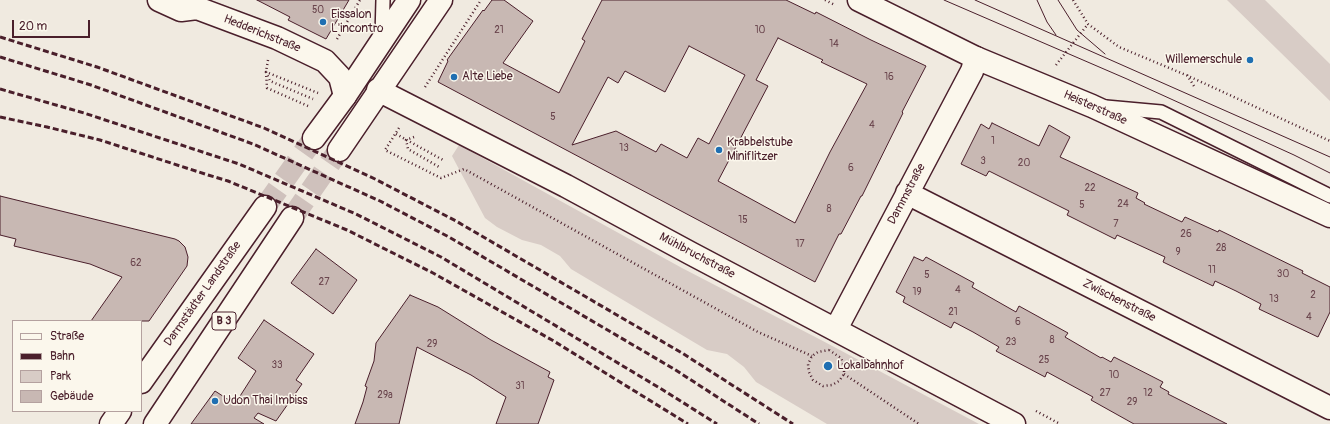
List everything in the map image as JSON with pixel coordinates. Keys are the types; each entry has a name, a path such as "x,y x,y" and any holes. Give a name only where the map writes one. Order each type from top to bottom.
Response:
{"street":[{"name":"Hedderichstraße","path":"160,0 181,10 197,8 277,38 325,61 340,77 345,96"},
{"path":"314,138 345,96 409,0"},
{"path":"339,150 378,90 441,0"},
{"name":"Heisterstraße","path":"859,0 976,58 1092,106 1330,216"},
{"name":"Dammstraße","path":"836,329 972,71 976,58"},
{"name":"Mühlbruchstraße","path":"378,90 566,186 1014,424"},
{"name":"Zwischenstraße","path":"907,193 1330,408"},
{"name":"Darmstädter Landstraße","path":"142,381 265,206"},
{"name":"B 3","path":"155,424 292,218"},
{"path":"111,424 119,412"},
{"path":"1328,424 1330,420"}],"lane":[{"path":"382,40 383,0"},
{"path":"1092,106 1161,112 1330,196"}],"path":[{"path":"481,0 425,87 411,106 396,134 385,150 442,178 464,169 758,332 812,356"},
{"path":"1073,0 1088,24 1119,46 1330,141"},
{"path":"1050,62 1057,65 1088,24"},
{"path":"266,72 320,95"},
{"path":"266,72 270,81 318,101"},
{"path":"266,72 267,88 315,108"},
{"path":"1186,75 1194,86"},
{"path":"396,134 442,160"},
{"path":"406,140 415,136"},
{"path":"406,140 408,149 439,166"},
{"path":"828,350 841,358 844,367 844,374 839,381 832,385 823,386 813,380 808,372 808,364 812,356 818,352 828,350"},
{"path":"844,374 919,424"}],"green space":[{"path":"1227,0 1265,0 1330,64 1330,101"},
{"path":"459,145 682,268 979,424 827,424 756,382 744,367 727,354 707,350 571,269 560,256 541,245 522,240 497,227 485,218 452,156"}],"building":[{"path":"257,0 349,0 326,39 288,20 290,17"},
{"path":"492,0 504,0 533,21 503,63 559,93 585,41 582,39 602,0 786,0 815,14 816,12 926,66 902,112 903,113 862,196 841,234 839,234 815,282 438,82 448,61 447,60 483,10 484,11","holes":["778,38 823,60 821,62 867,84 830,152 795,223 718,181 768,86 756,80","689,46 745,75 709,144 698,138 687,158 661,144 656,152 616,131 572,145 608,77 618,83 625,71 665,92"]},
{"path":"992,123 1039,146 1049,125 1070,137 1060,157 1138,193 1136,198 1145,203 1144,204 1182,222 1185,217 1218,232 1219,230 1303,271 1302,273 1330,287 1330,312 1318,337 1259,309 1261,304 1236,291 1215,281 1213,286 1163,262 1165,257 1117,235 1115,239 1067,215 1069,211 989,171 986,176 961,164 981,124 989,129"},
{"path":"0,196 175,239 185,247 188,257 187,266 149,321 92,320 122,277 90,264 14,246 16,239 0,235"},
{"path":"316,249 357,280 333,314 291,283"},
{"path":"914,257 923,261 926,257 974,283 972,287 1016,312 1019,306 1068,333 1065,337 1101,358 1102,357 1111,362 1114,357 1163,382 1160,387 1169,392 1168,394 1227,424 1134,424 1091,400 1093,397 1047,372 1045,377 996,351 999,347 954,322 951,328 903,302 905,297 896,292"},
{"path":"410,295 438,307 491,340 550,372 548,377 554,380 538,424 496,424 506,397 471,375 417,347 399,424 355,424 367,387 365,386 374,361 376,343"},
{"path":"264,320 314,354 296,380 302,384 276,421 258,413 254,418 264,424 191,424 215,391 235,404 256,371 238,358"}],"tunnel":[{"path":"265,207 314,138"},
{"path":"292,218 339,150"}],"tram line":[{"path":"944,0 1127,79 1294,155 1330,173"},
{"path":"975,0 1330,157"},
{"path":"1037,0 1047,22 1056,35"},
{"path":"1058,0 1077,30 1105,54"}],"railway":[{"path":"0,37 97,67 264,128 375,179 456,221 682,353 793,424"},
{"path":"0,57 91,85 253,144 380,201 449,237 674,369 759,424"},
{"path":"0,89 84,113 239,164 356,214 441,257 717,424"},
{"path":"0,117 100,140 228,181 347,230 433,273 552,340 688,424"}],"place":[{"name":"Eissalon L'incontro","path":"323,22"},
{"name":"Willemerschule","path":"1250,60"},
{"name":"Alte Liebe","path":"454,77"},
{"name":"Krabbelstube Miniflitzer","path":"719,150"},
{"name":"Lokalbahnhof","path":"828,366"},
{"name":"Udon Thai Imbiss","path":"215,401"}]}
